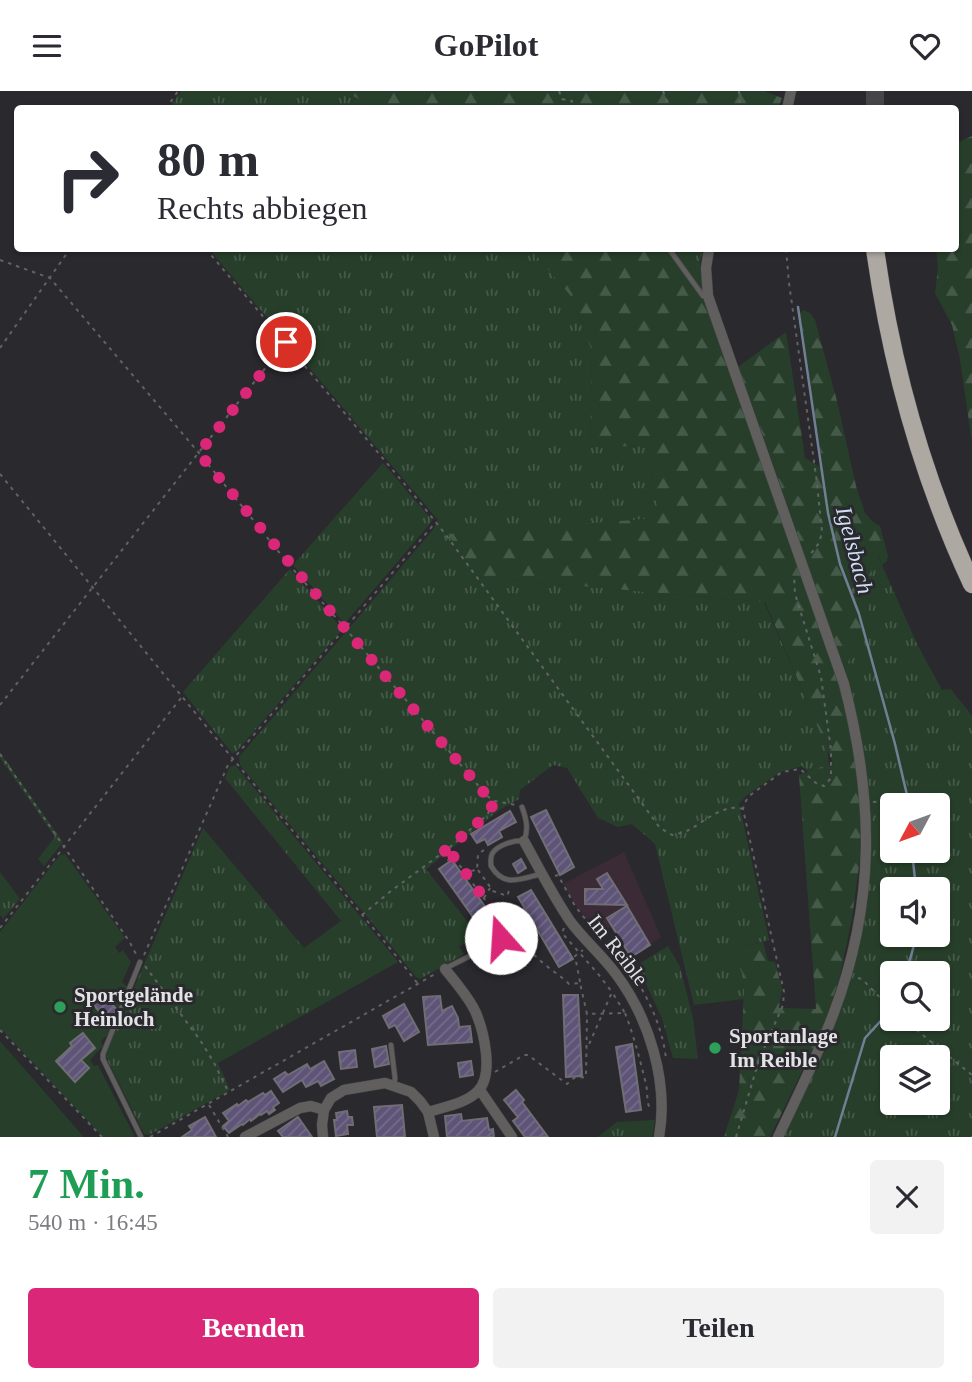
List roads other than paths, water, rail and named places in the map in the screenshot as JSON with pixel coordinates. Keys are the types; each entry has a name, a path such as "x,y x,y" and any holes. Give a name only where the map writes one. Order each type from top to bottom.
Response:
{"highway":[{"path":"876,252 888,326 906,402 943,514 972,584"},
{"path":"886,252 895,304 917,399 949,498 972,556"}],"street":[{"path":"709,252 706,268 708,296 844,684 858,744 865,803 867,846 864,882 846,976 818,1051 778,1137"},
{"name":"Im Reible","path":"524,841 572,923 616,973 641,1013 654,1054 661,1090 662,1119 659,1137"},
{"path":"428,1112 469,1098 480,1090 488,1074 483,1037 476,1013 445,969"},
{"path":"323,1137 324,1110 331,1098 344,1090 385,1083 411,1091 420,1101 428,1112 433,1137"},
{"path":"480,1090 512,1137"},
{"path":"245,1137 300,1108 311,1106 324,1110"}],"lane":[{"path":"671,252 703,296 708,296"},
{"path":"522,807 526,816 527,833 524,841 512,841 495,851 492,854 491,866 505,881 542,873"},
{"path":"445,969 476,953"},
{"path":"140,962 103,1059 141,1137"},
{"path":"391,1045 394,1085"}],"waterway":[{"name":"Igelsbach","path":"798,307 828,513 840,564 859,614 907,793"},
{"name":"Igelsbach","path":"913,863 915,877"},
{"name":"Igelsbach","path":"909,961 914,947"},
{"name":"Igelsbach","path":"835,1137 865,1038 880,1022"}],"tunnel":[{"path":"875,91 875,105"}],"place":[{"name":"Sportgelände Heinloch","path":"60,1007"},
{"name":"Sportanlage Im Reible","path":"715,1048"}]}
